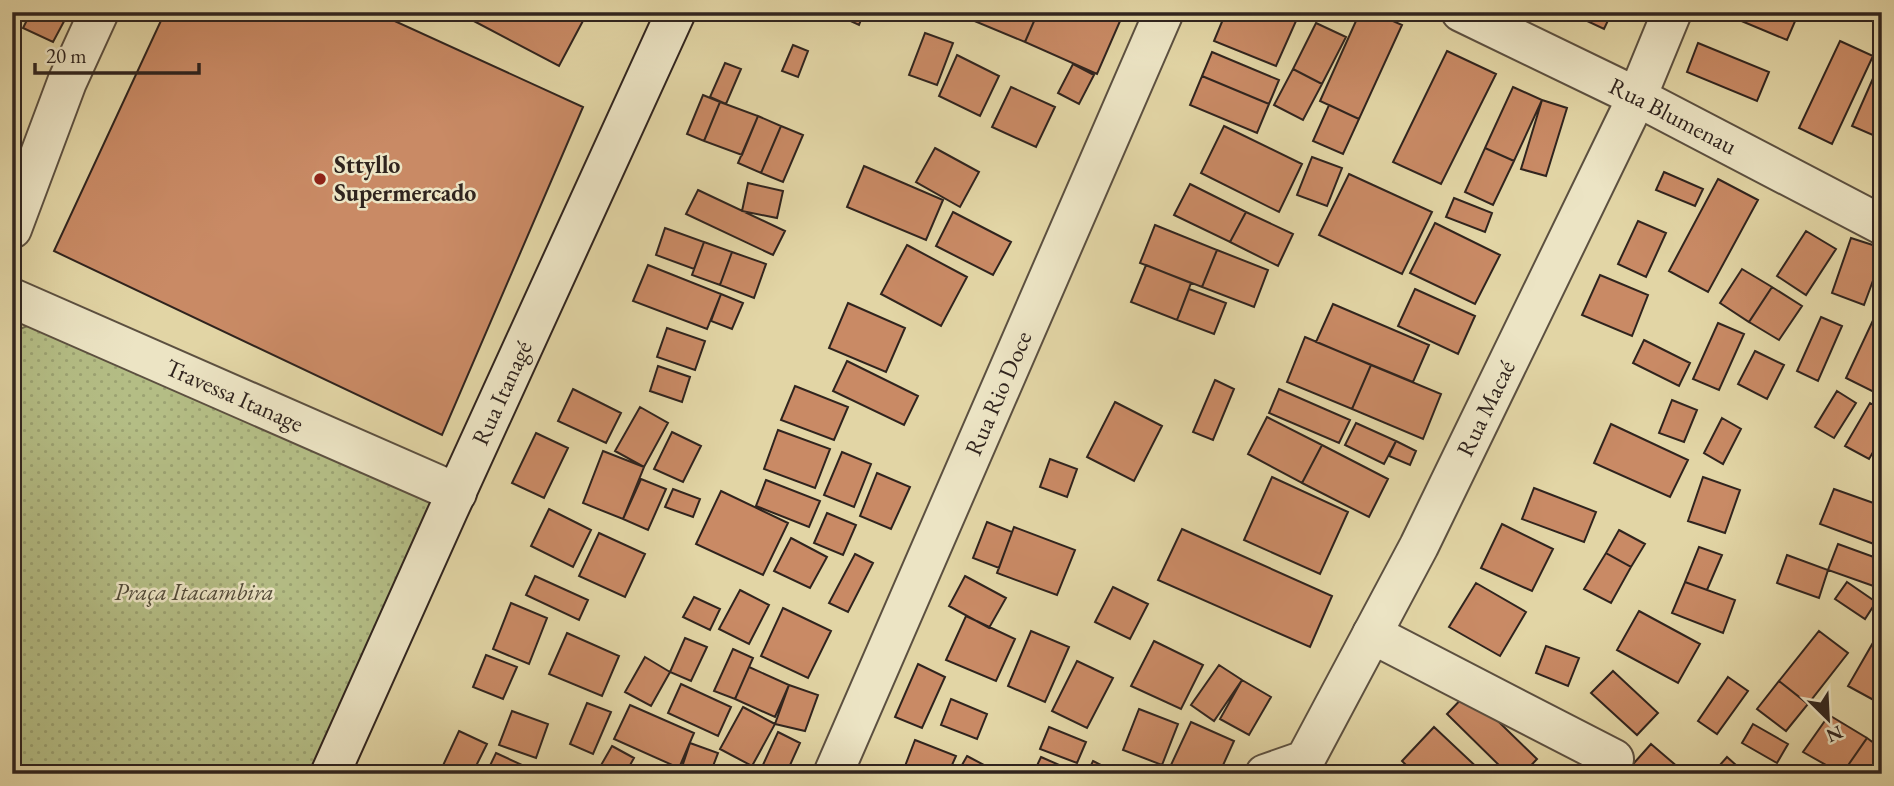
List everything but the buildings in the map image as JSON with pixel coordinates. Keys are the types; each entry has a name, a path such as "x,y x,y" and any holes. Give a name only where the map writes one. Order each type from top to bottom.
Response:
{"street":[{"path":"12,229 67,82 99,12"},
{"name":"Rua Itanagé","path":"330,774 676,12"},
{"name":"Rua Rio Doce","path":"833,774 1164,12"},
{"name":"Rua Blumenau","path":"1461,12 1637,97 1882,225"},
{"name":"Rua Macaé","path":"1265,774 1305,760 1419,546 1637,97 1672,12"},
{"name":"Travessa Itanage","path":"12,298 457,493"},
{"path":"1372,634 1614,759"}],"green space":[{"name":"Praça Itacambira","path":"40,321 448,511 329,774 12,774 12,332"}],"place":[{"name":"Sttyllo Supermercado","path":"320,179"}]}
